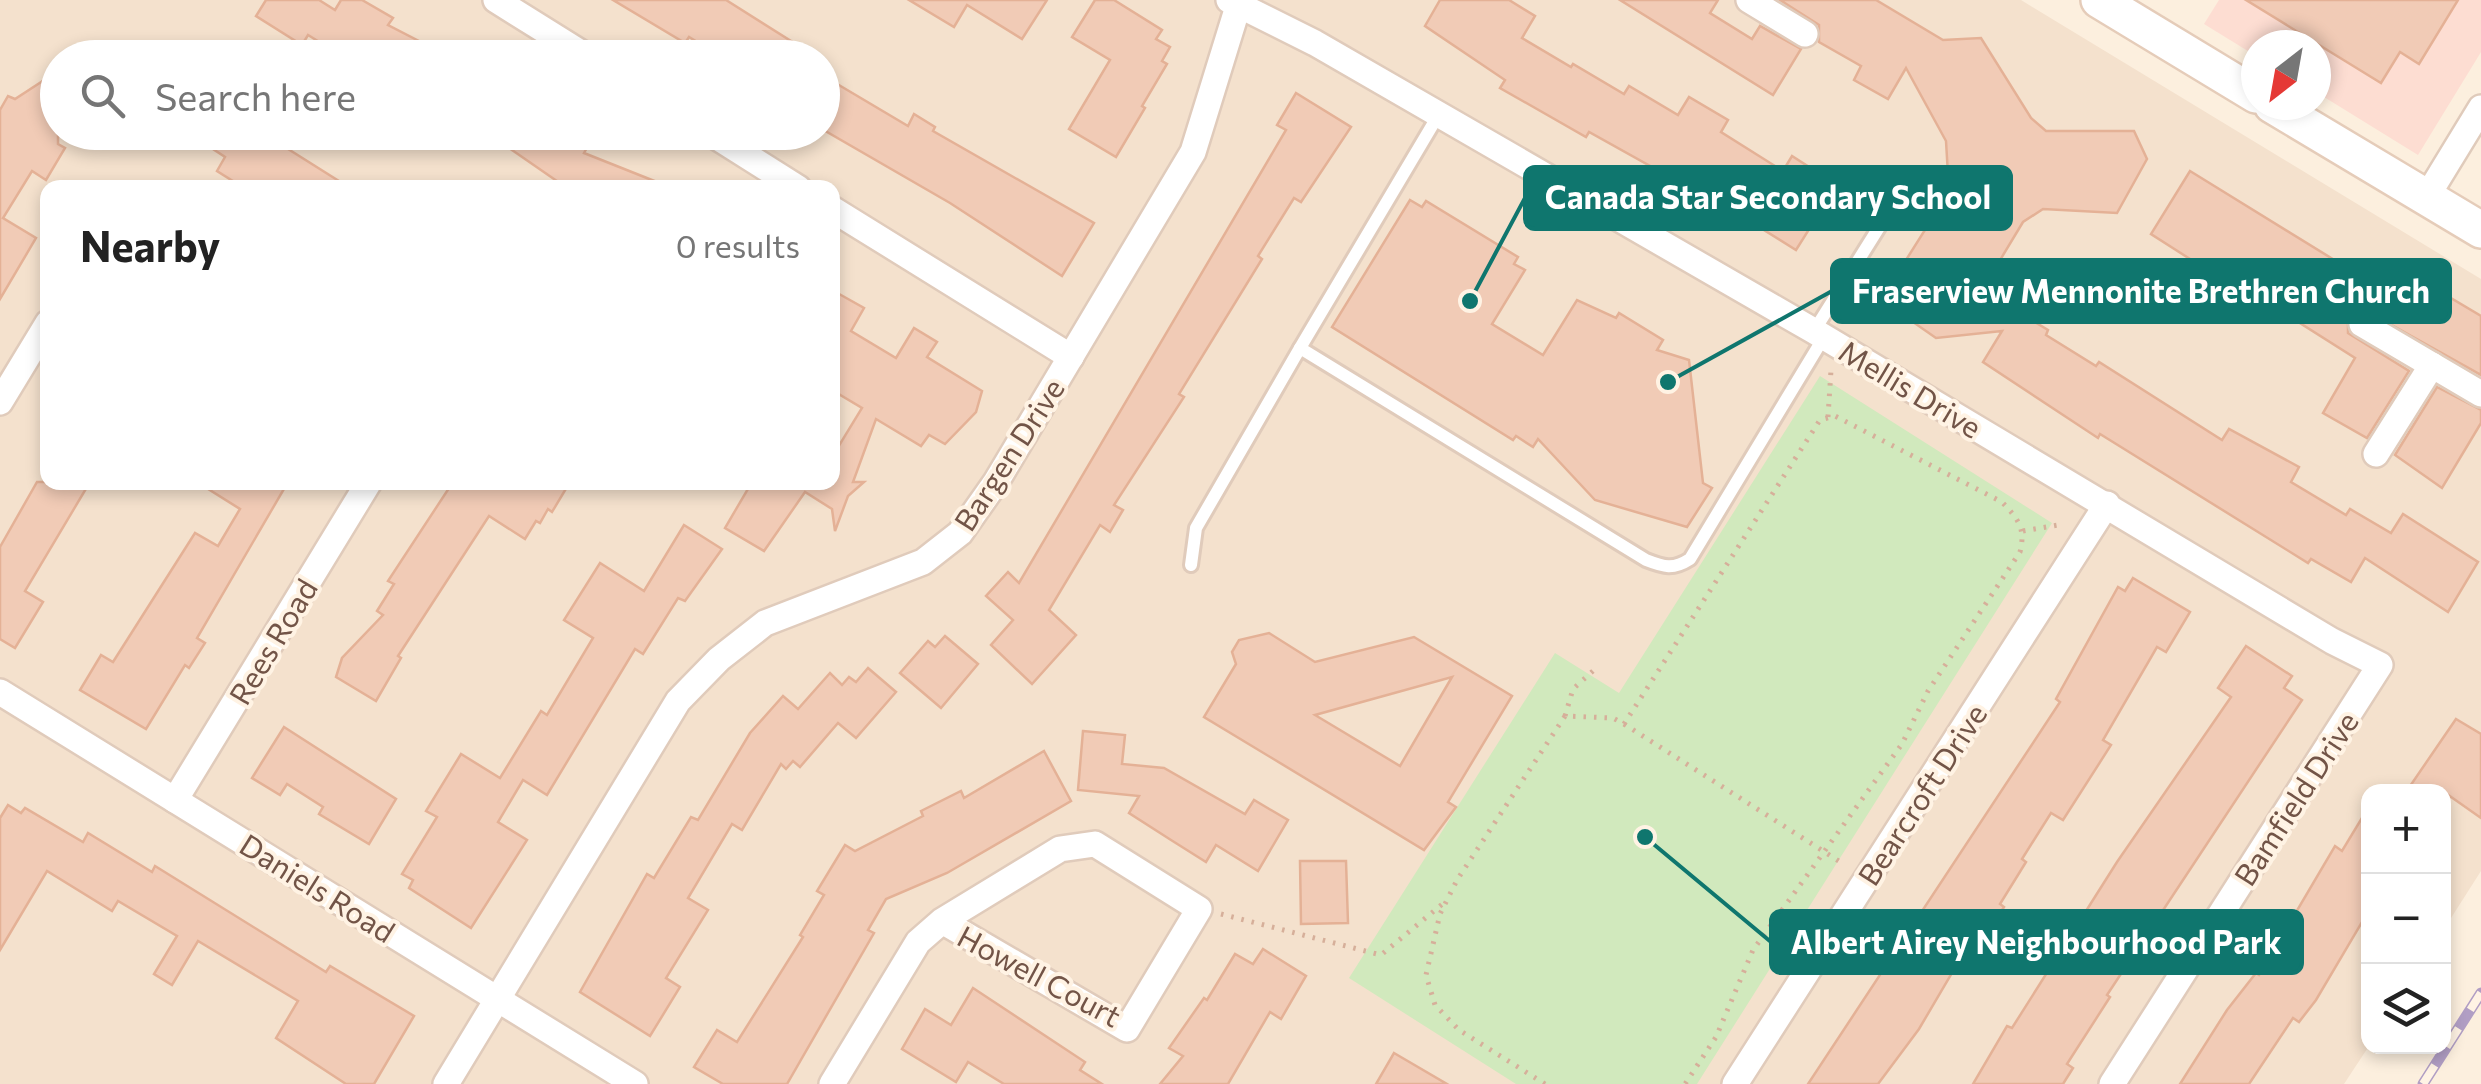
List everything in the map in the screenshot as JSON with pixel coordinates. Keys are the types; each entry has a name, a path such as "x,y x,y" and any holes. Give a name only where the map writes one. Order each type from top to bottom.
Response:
{"main road":[{"path":"2099,0 2241,86"},
{"path":"2297,120 2481,230"}],"street":[{"path":"496,0 560,40"},
{"path":"1749,0 1805,34"},
{"name":"Mellis Drive","path":"1236,2 1819,334 2380,665"},
{"name":"Bargen Drive","path":"446,1084 678,701 719,659 765,623 924,562 960,533 1193,152 1236,2"},
{"path":"2426,198 2481,108"},
{"path":"738,150 785,180"},
{"path":"840,214 1071,357"},
{"path":"2362,324 2481,394"},
{"path":"0,402 40,335"},
{"path":"2376,454 2432,365"},
{"name":"Rees Road","path":"175,800 363,490"},
{"name":"Bearcroft Drive","path":"1735,1084 2107,504"},
{"name":"Bamfield Drive","path":"2112,1084 2380,665"},
{"name":"Daniels Road","path":"0,692 635,1084"},
{"name":"Howell Court","path":"832,1084 918,942 942,921 1060,849 1096,844 1199,909 1126,1029 942,921"}],"lane":[{"path":"1191,565 1196,528 1438,114"},
{"path":"1300,348 1664,568 1678,567 1690,559 1908,181"}],"path":[{"path":"1828,417 1831,367"},
{"path":"1624,724 1820,420 1828,417 1856,426 2002,502 2023,531 2020,552 1928,690 1902,744 1753,950 1716,1038 1685,1084"},
{"path":"2023,531 2074,522"},
{"path":"1545,1084 1459,1030 1435,1005 1426,976 1448,900 1565,716 1573,689 1594,670"},
{"path":"1565,716 1613,718 1858,872"},
{"path":"1199,909 1381,954 1448,900"}],"shaded area":[{"path":"0,0 2021,0 2481,279 2481,871 2451,918 2451,784 2361,784 2364,1054 2344,1084 0,1084"},
{"path":"2219,0 2481,0 2481,52 2418,155 2331,101 2331,30 2241,30 2241,47 2204,24"}],"green space":[{"path":"1820,376 2052,523 1697,1084 1516,1084 1349,978 1555,653 1619,693"}],"building":[{"path":"266,0 319,0 335,10 341,0 362,0 393,18 388,25 417,40 316,40 308,35 305,40 294,40 256,16"},
{"path":"613,0 726,0 789,40 689,37 680,40"},
{"path":"909,0 1047,0 1022,39 967,5 954,27"},
{"path":"1095,0 1114,0 1162,30 1156,39 1170,47 1162,61 1167,64 1116,157 1069,129 1110,60 1072,37"},
{"path":"1440,0 1509,0 1535,16 1522,38 1571,67 1573,64 1624,94 1629,86 1678,115 1689,97 1728,120 1721,132 1783,171 1792,156 1837,185 1796,250 1690,184 1688,187 1589,132 1586,137 1500,88 1505,80 1425,26"},
{"path":"1620,0 1718,0 1710,13 1752,39 1760,26 1801,49 1773,95"},
{"path":"1780,0 1876,0 1943,40 1981,38 2031,118 2046,131 2134,131 2147,159 2117,213 2043,209 2023,222 1982,290 2048,330 2046,335 2096,366 2099,362 2222,440 2229,429 2299,467 2291,482 2346,515 2350,509 2391,533 2403,514 2478,562 2448,612 2365,558 2351,582 2311,559 2308,563 2100,434 2098,438 1983,362 2002,331 1936,338 1900,313 1887,290 1949,192 1946,141 1906,68 1888,99 1854,80 1861,66 1819,42 1819,25"},
{"path":"2246,0 2458,0 2419,64 2400,52 2381,83 2331,52 2331,30 2295,30"},
{"path":"40,83 40,150 64,150 46,180 32,171 3,218 36,238 0,299 0,110 8,96 15,99"},
{"path":"840,86 908,126 914,114 935,127 933,131 1094,223 1062,276 950,203 840,139"},
{"path":"1296,93 1351,127 1301,202 1294,198 1258,256 1262,259 1179,394 1184,397 1114,505 1123,510 1110,532 1100,525 1049,610 1076,635 1032,684 991,645 1013,620 986,596 1008,572 1019,583 1286,130 1277,125"},
{"path":"214,150 290,150 337,180 231,180 217,171 225,157"},
{"path":"512,150 586,150 584,153 652,180 555,180"},
{"path":"2190,171 2383,290 2397,266 2481,316 2481,375 2361,308 2348,317 2348,333 2409,371 2367,438 2323,413 2355,358 2248,290 2240,303 2198,278 2204,268 2151,234"},
{"path":"1410,200 1422,207 1426,201 1518,257 1514,264 1525,270 1492,324 1543,355 1577,300 1616,318 1619,313 1663,340 1657,350 1689,360 1703,483 1712,488 1687,527 1595,500 1538,439 1533,447 1516,436 1513,440 1332,327"},
{"path":"840,294 864,308 851,331 896,358 914,328 937,342 927,357 982,391 976,412 945,444 929,435 921,446 876,419 853,482 864,482 848,496 835,531 832,509 805,492 764,551 725,528 747,490 840,490 840,444 862,408 840,395"},
{"path":"2437,387 2481,410 2481,423 2442,488 2395,455"},
{"path":"37,482 40,490 85,490 25,591 43,602 15,648 0,639 0,547"},
{"path":"210,490 283,490 197,638 205,643 189,668 185,665 146,729 80,690 101,655 113,662 195,533 218,546 240,509"},
{"path":"448,490 565,490 552,512 548,509 540,523 536,521 525,539 489,516 398,656 401,658 376,701 336,677 342,658 383,615 377,611 394,584 388,581"},
{"path":"684,525 722,549 685,601 678,598 643,654 635,649 547,795 523,780 498,822 527,840 471,928 409,888 413,880 402,874 437,817 426,811 461,754 500,778 541,711 547,715 593,638 564,620 600,563 644,591"},
{"path":"2133,578 2190,612 2166,652 2157,647 2103,740 2111,745 2063,820 2051,813 2022,859 2026,862 2000,904 2004,907 1981,943 1973,937 1919,1029 1878,1084 1808,1084 2060,702 2056,699 2118,587 2125,591"},
{"path":"1269,633 1315,662 1414,637 1512,696 1448,802 1456,807 1424,850 1204,717 1236,664 1232,652 1239,640","holes":["1452,677 1400,766 1315,715"]},
{"path":"945,636 978,664 941,708 900,673 928,641 935,647"},
{"path":"2246,646 2292,676 2284,688 2302,700 2107,995 2110,997 2067,1064 2073,1068 2063,1084 1973,1084 2007,1026 2012,1028 2117,862 2231,697 2218,688"},
{"path":"868,668 896,692 856,738 838,723 800,767 793,761 786,769 781,764 742,830 732,824 688,898 708,910 666,978 680,987 650,1036 580,992 647,874 654,878 691,817 698,820 750,733 783,696 798,709 830,673 842,685 849,677 856,682"},
{"path":"2456,719 2481,734 2481,818 2451,797 2451,784 2411,784"},
{"path":"284,727 396,799 369,844 319,814 323,807 287,784 280,795 252,778"},
{"path":"1083,731 1125,735 1122,764 1164,768 1245,814 1254,800 1288,820 1258,871 1216,845 1206,862 1171,840 1129,813 1139,796 1078,790"},
{"path":"1044,751 1071,801 947,873 886,899 868,930 874,933 787,1084 723,1084 694,1067 717,1030 737,1042 803,937 800,935 824,895 817,891 845,845 855,851 923,816 921,811 961,791 964,798"},
{"path":"8,805 21,813 25,808 83,842 88,833 152,872 155,866 326,972 330,966 414,1016 374,1084 346,1084 276,1038 298,1001 198,941 172,985 154,974 177,936 118,901 112,911 47,871 0,950 0,818"},
{"path":"2361,820 2361,924 2316,1000 2299,1022 2293,1018 2249,1084 2180,1084 2227,1010 2256,973 2259,975 2335,846 2342,851"},
{"path":"1300,861 1346,861 1348,923 1301,924"},
{"path":"1263,949 1306,976 1281,1019 1270,1012 1228,1084 1160,1084 1183,1056 1169,1048 1204,998 1207,1000 1235,954 1253,964"},
{"path":"973,988 1085,1062 1080,1070 1102,1084 1004,1084 968,1062 956,1082 902,1049 925,1009 951,1025"},
{"path":"1394,1053 1447,1084 1376,1084"}],"railway":[{"path":"2423,1084 2481,993"}],"place":[{"name":"Canada Star Secondary School","path":"1470,301"},
{"name":"Fraserview Mennonite Brethren Church","path":"1668,382"},
{"name":"Albert Airey Neighbourhood Park","path":"1645,837"}]}
